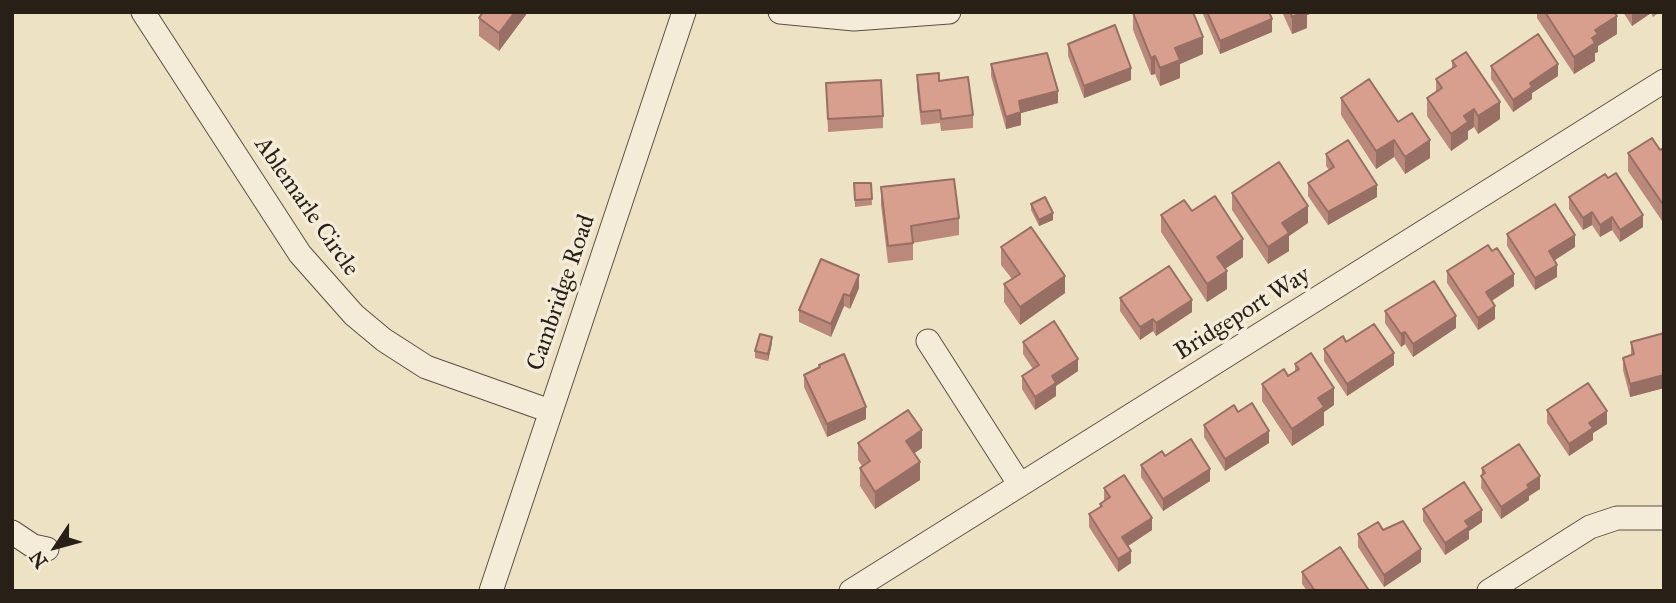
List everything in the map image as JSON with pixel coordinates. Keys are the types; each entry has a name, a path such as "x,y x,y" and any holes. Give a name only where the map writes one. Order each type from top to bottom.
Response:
{"street":[{"name":"Ablemarle Circle","path":"143,12 300,254 354,315 384,340 426,367 550,411"},
{"name":"Cambridge Road","path":"491,591 684,12"},
{"path":"780,12 854,19 950,12"},
{"name":"Bridgeport Way","path":"851,591 1664,81"},
{"path":"928,341 1020,485"},
{"path":"1489,591 1590,527 1617,518 1664,518"},
{"path":"12,532 33,546 47,549"}],"building":[{"path":"483,12 515,12 499,33 479,18"},
{"path":"1193,12 1203,37 1175,48 1180,60 1160,68 1155,56 1151,58 1133,13"},
{"path":"1207,12 1269,12 1272,19 1220,41"},
{"path":"1290,12 1303,12 1292,17"},
{"path":"1545,12 1614,12 1617,16 1595,30 1598,34 1592,38 1595,43 1574,57"},
{"path":"1115,25 1131,68 1084,86 1068,44"},
{"path":"1538,34 1558,64 1530,83 1532,87 1513,100 1491,66"},
{"path":"1466,52 1500,102 1478,116 1474,109 1464,116 1468,122 1451,134 1427,98 1442,88 1436,79 1456,66 1452,61"},
{"path":"1047,53 1058,91 1019,101 1021,112 1006,117 991,64"},
{"path":"939,73 939,81 968,77 973,115 941,119 940,110 921,112 917,75"},
{"path":"1369,79 1398,122 1412,113 1430,140 1405,157 1394,140 1376,151 1341,98"},
{"path":"881,80 883,116 828,119 826,83"},
{"path":"1652,138 1660,150 1664,148 1662,203 1628,153"},
{"path":"1348,140 1377,185 1328,212 1308,183 1334,167 1326,154"},
{"path":"1279,162 1308,206 1282,223 1289,233 1268,247 1232,193"},
{"path":"1616,173 1643,215 1620,230 1612,217 1600,225 1592,212 1583,218 1569,197 1605,174 1608,178"},
{"path":"954,179 959,218 911,226 913,243 888,246 881,187"},
{"path":"854,183 871,183 872,199 855,200"},
{"path":"1215,196 1243,239 1217,257 1227,271 1207,284 1161,215 1184,200 1192,211"},
{"path":"1045,197 1053,213 1039,220 1031,204"},
{"path":"1555,204 1575,235 1549,251 1557,265 1535,278 1507,234"},
{"path":"1031,227 1065,276 1020,307 1004,284 1020,274 1001,247"},
{"path":"1488,245 1492,251 1497,248 1514,274 1486,292 1495,306 1478,318 1447,271"},
{"path":"821,259 859,275 850,296 844,294 831,324 799,310"},
{"path":"1169,266 1192,300 1156,323 1153,319 1140,327 1120,298"},
{"path":"1434,281 1456,316 1413,344 1405,332 1401,334 1385,311"},
{"path":"1054,321 1078,359 1052,376 1056,383 1035,397 1022,376 1039,365 1023,342"},
{"path":"1374,324 1394,353 1347,384 1324,349 1343,336 1346,342"},
{"path":"1664,333 1664,375 1630,384 1623,358 1634,354 1631,342"},
{"path":"760,334 772,337 768,354 755,351"},
{"path":"1311,353 1334,388 1318,398 1324,407 1292,429 1262,384 1284,369 1288,376 1299,369 1295,364"},
{"path":"844,354 866,407 827,424 804,375"},
{"path":"1588,383 1607,411 1589,423 1593,428 1569,444 1547,410"},
{"path":"1252,403 1269,431 1225,459 1204,425 1234,405 1238,412"},
{"path":"908,410 922,430 906,441 920,462 875,492 860,468 870,461 858,443"},
{"path":"1191,439 1210,469 1163,499 1141,465 1162,451 1165,456"},
{"path":"1519,444 1540,476 1527,485 1529,488 1501,507 1481,476 1485,473 1482,468"},
{"path":"1124,475 1152,518 1122,537 1131,551 1118,559 1089,514 1110,497 1104,488"},
{"path":"1464,482 1482,510 1465,521 1469,527 1445,543 1423,509"},
{"path":"1403,521 1421,549 1384,575 1358,534 1378,522 1383,530"},
{"path":"1340,547 1368,589 1366,591 1315,591 1302,572"}]}
